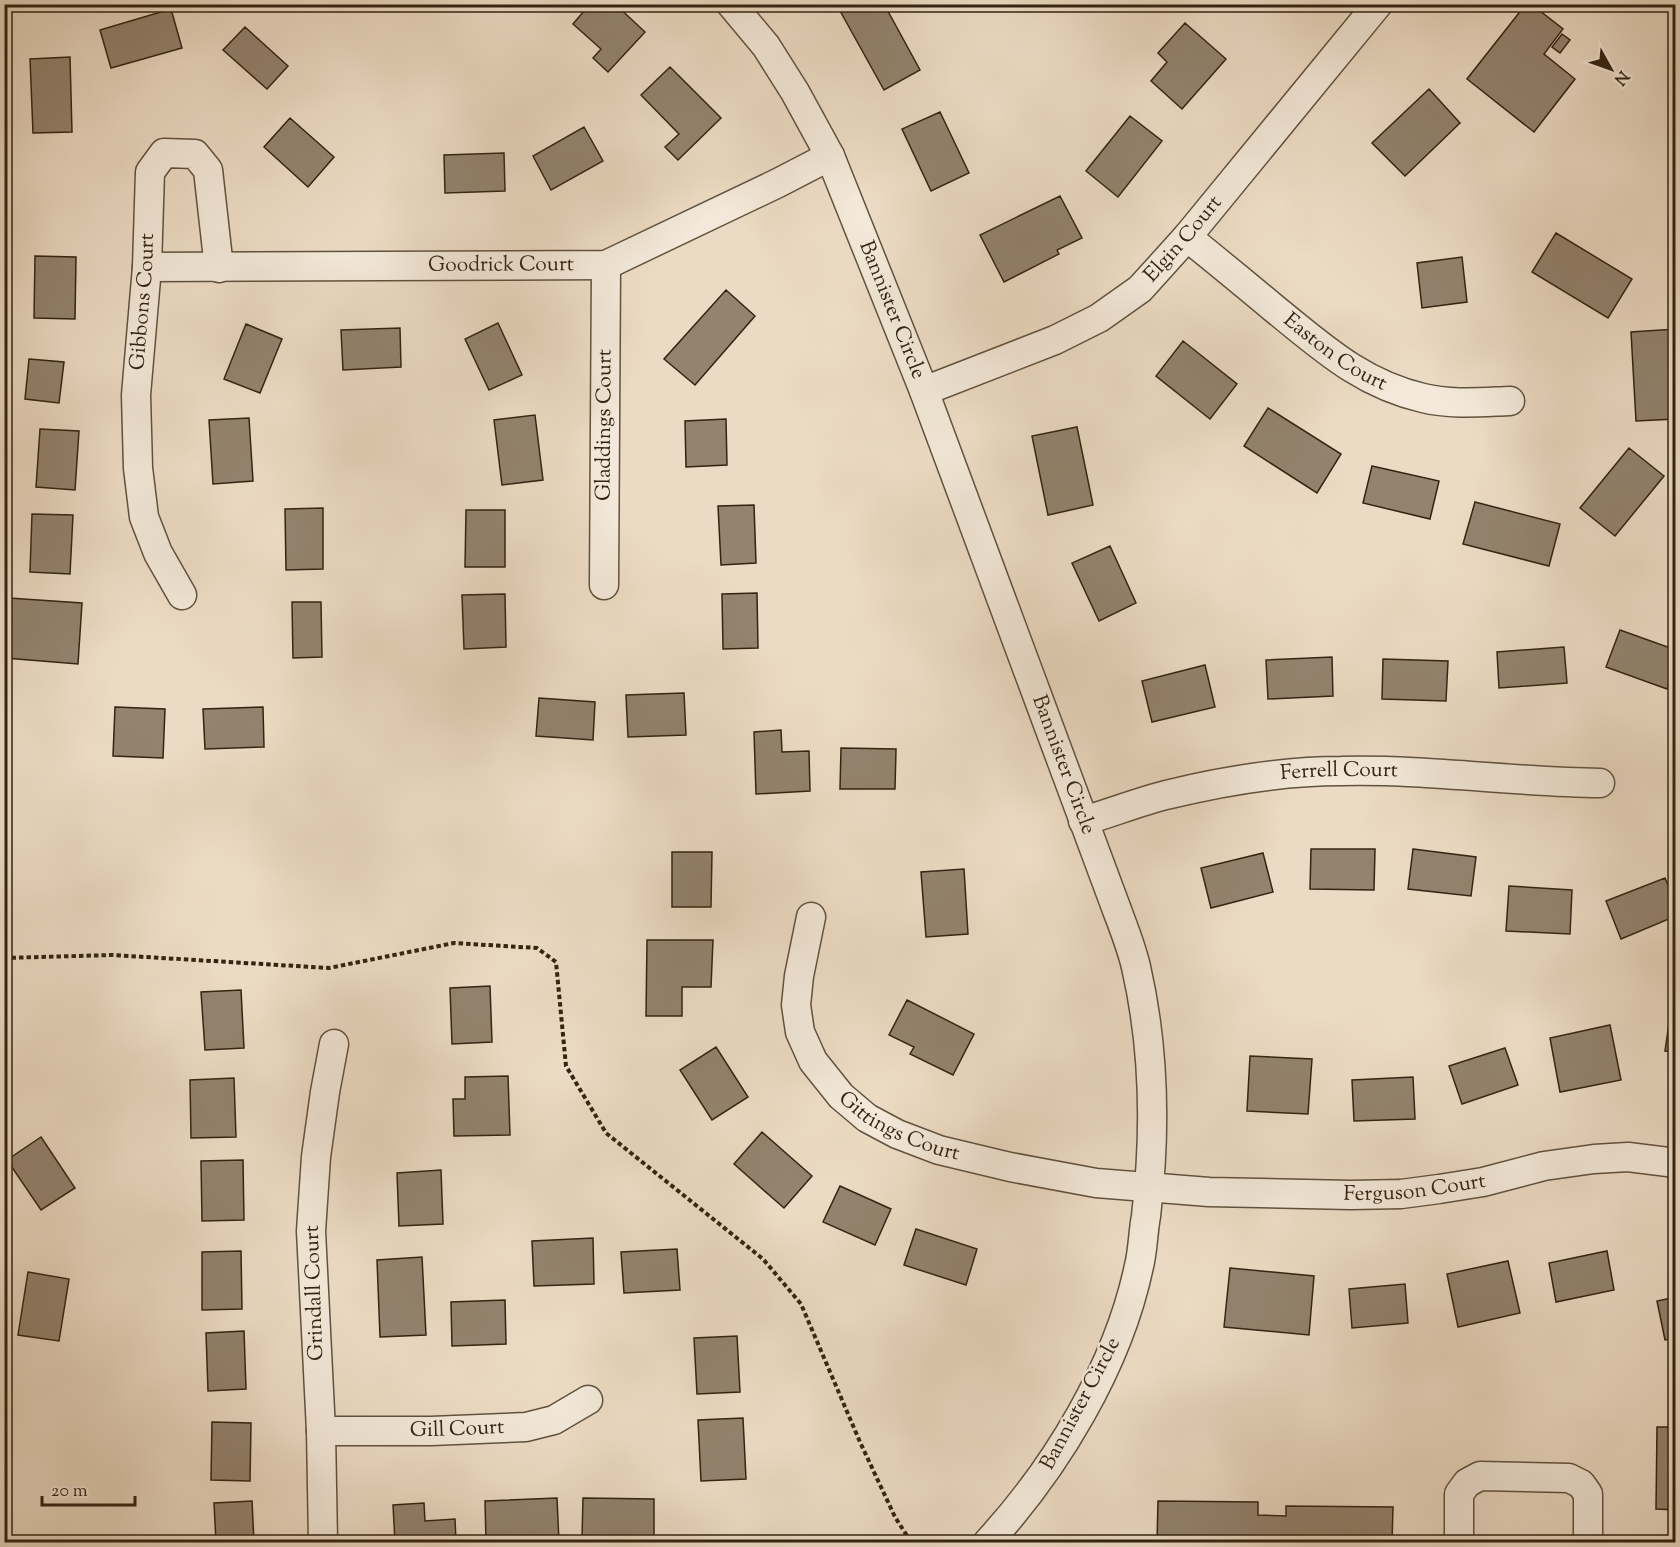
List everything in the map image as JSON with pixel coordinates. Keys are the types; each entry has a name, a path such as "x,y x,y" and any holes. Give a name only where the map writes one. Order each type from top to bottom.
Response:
{"street":[{"name":"Bannister Circle","path":"731,4 766,46 795,92 830,156 924,391 1114,902 1136,965 1146,1021 1153,1073 1149,1186 1139,1266 1121,1326 1104,1368 1049,1468 1012,1517 988,1542"},
{"name":"Elgin Court","path":"924,391 1054,340 1099,318 1140,289 1187,237 1378,4"},
{"name":"Gibbons Court","path":"182,595 158,553 144,517 138,468 136,395 147,267 150,172 164,153 195,154 208,170 219,267"},
{"name":"Goodrick Court","path":"147,267 606,265 830,156"},
{"name":"Easton Court","path":"1187,237 1324,349 1360,375 1380,384 1425,398 1458,402 1510,401"},
{"name":"Gladdings Court","path":"604,585 606,265"},
{"name":"Ferrell Court","path":"1083,821 1164,796 1220,783 1274,775 1340,771 1448,773 1548,782 1600,783"},
{"name":"Gittings Court","path":"811,917 799,976 796,1005 800,1032 813,1061 827,1080 841,1096 867,1118 897,1134 939,1150 1010,1167 1096,1183 1149,1186"},
{"name":"Grindall Court","path":"323,1542 321,1431 311,1231 316,1157 334,1044"},
{"name":"Ferguson Court","path":"1149,1186 1209,1192 1401,1194 1483,1182 1544,1166 1594,1159 1629,1157 1676,1163"},
{"name":"Gill Court","path":"321,1431 431,1431 526,1427 554,1420 588,1400"},
{"path":"1459,1542 1459,1494 1467,1482 1480,1476 1569,1478 1581,1484 1588,1494 1588,1542"}],"path":[{"path":"4,958 112,955 329,968 454,943 537,948 556,962 566,1066 606,1133 763,1259 801,1304 865,1453 895,1517 912,1542"}],"building":[{"path":"590,4 615,4 645,32 608,72 593,58 601,49 573,24"},
{"path":"847,4 884,4 920,70 884,90 839,9"},
{"path":"1526,4 1531,4 1563,29 1544,54 1575,79 1534,132 1467,79"},
{"path":"171,9 182,48 111,68 100,30"},
{"path":"1185,23 1226,59 1182,109 1151,81 1167,62 1158,53"},
{"path":"245,27 288,66 267,89 223,50"},
{"path":"1562,34 1570,40 1560,53 1552,47"},
{"path":"70,57 72,132 33,133 30,59"},
{"path":"670,67 721,118 678,160 665,147 679,134 641,95"},
{"path":"1429,89 1460,123 1405,176 1372,143"},
{"path":"940,112 969,173 931,191 902,129"},
{"path":"1130,116 1162,141 1118,197 1086,171"},
{"path":"290,118 334,157 308,187 264,147"},
{"path":"584,127 603,161 551,190 533,156"},
{"path":"504,153 505,191 445,193 444,155"},
{"path":"1060,196 1082,238 1057,250 1059,254 1004,282 980,235"},
{"path":"1556,233 1632,279 1608,318 1532,272"},
{"path":"35,256 76,257 75,319 34,318"},
{"path":"1462,257 1467,302 1422,308 1417,263"},
{"path":"726,290 755,316 695,385 664,359"},
{"path":"498,323 522,375 489,390 465,339"},
{"path":"246,324 282,339 260,393 224,379"},
{"path":"400,328 401,367 343,370 341,330"},
{"path":"1676,329 1676,419 1636,421 1631,332"},
{"path":"1183,341 1237,384 1210,419 1156,376"},
{"path":"29,359 64,362 59,403 25,399"},
{"path":"1268,408 1341,454 1317,493 1244,446"},
{"path":"535,415 543,480 502,485 494,420"},
{"path":"249,418 253,481 213,484 209,420"},
{"path":"726,419 727,465 686,467 685,421"},
{"path":"1077,427 1093,505 1048,515 1032,436"},
{"path":"40,429 79,431 75,490 36,487"},
{"path":"1629,448 1664,476 1615,536 1580,508"},
{"path":"1372,466 1439,481 1430,519 1363,503"},
{"path":"1475,502 1560,524 1549,566 1463,544"},
{"path":"754,505 756,563 721,565 718,506"},
{"path":"323,508 323,569 286,570 285,509"},
{"path":"466,510 505,510 505,567 465,567"},
{"path":"32,514 73,515 70,574 30,572"},
{"path":"1110,546 1136,603 1099,621 1072,563"},
{"path":"757,593 758,648 723,649 722,594"},
{"path":"505,594 506,647 464,649 462,595"},
{"path":"9,598 82,603 78,664 5,658"},
{"path":"292,602 321,602 322,657 293,658"},
{"path":"1620,630 1676,650 1676,664 1667,689 1606,667"},
{"path":"1564,647 1567,683 1499,688 1497,652"},
{"path":"1332,657 1333,696 1268,699 1266,660"},
{"path":"1383,659 1448,661 1446,701 1382,699"},
{"path":"1205,665 1215,707 1152,722 1142,681"},
{"path":"684,693 686,735 628,737 626,695"},
{"path":"539,698 595,702 593,740 536,736"},
{"path":"115,707 165,709 163,758 113,756"},
{"path":"263,707 264,747 205,749 203,709"},
{"path":"781,730 782,752 809,751 810,791 756,794 754,732"},
{"path":"841,748 896,749 895,789 840,789"},
{"path":"1311,849 1375,849 1374,890 1310,889"},
{"path":"1413,849 1476,857 1471,896 1408,889"},
{"path":"672,852 712,852 711,907 672,907"},
{"path":"1263,853 1273,892 1211,908 1201,868"},
{"path":"964,869 968,934 926,937 921,872"},
{"path":"1665,878 1676,904 1676,916 1621,939 1606,901"},
{"path":"1509,886 1572,890 1570,934 1506,931"},
{"path":"647,940 713,940 711,987 682,987 682,1016 646,1016"},
{"path":"490,986 492,1042 452,1044 450,988"},
{"path":"241,990 244,1048 205,1050 201,992"},
{"path":"907,1000 974,1034 953,1075 910,1054 914,1047 889,1035"},
{"path":"1671,1009 1676,1010 1676,1052 1665,1051"},
{"path":"1610,1025 1621,1080 1560,1092 1550,1038"},
{"path":"716,1047 748,1097 712,1120 680,1070"},
{"path":"1505,1048 1518,1085 1462,1104 1449,1066"},
{"path":"1250,1056 1312,1059 1308,1114 1247,1111"},
{"path":"508,1076 510,1135 454,1136 453,1099 465,1099 465,1077"},
{"path":"1413,1077 1415,1119 1354,1121 1352,1080"},
{"path":"234,1078 236,1137 191,1138 190,1080"},
{"path":"762,1132 812,1176 784,1208 734,1164"},
{"path":"41,1137 75,1188 41,1210 7,1160"},
{"path":"243,1160 244,1220 202,1221 201,1161"},
{"path":"441,1170 443,1224 399,1226 397,1173"},
{"path":"840,1186 891,1209 875,1245 823,1222"},
{"path":"916,1229 977,1249 966,1285 904,1265"},
{"path":"593,1238 594,1284 534,1286 532,1241"},
{"path":"677,1249 680,1290 624,1293 621,1252"},
{"path":"241,1251 242,1309 202,1310 202,1252"},
{"path":"1607,1251 1614,1290 1556,1302 1549,1263"},
{"path":"422,1257 426,1335 380,1337 377,1260"},
{"path":"1508,1261 1520,1313 1458,1327 1447,1274"},
{"path":"1230,1268 1314,1276 1309,1335 1224,1327"},
{"path":"28,1272 69,1279 59,1341 18,1335"},
{"path":"1405,1284 1408,1323 1352,1328 1349,1289"},
{"path":"1676,1297 1676,1338 1665,1340 1657,1301"},
{"path":"505,1300 506,1344 452,1346 451,1302"},
{"path":"244,1331 246,1389 208,1391 206,1333"},
{"path":"737,1336 740,1392 697,1394 694,1338"},
{"path":"743,1418 746,1479 701,1481 698,1420"},
{"path":"212,1422 251,1423 250,1481 211,1480"},
{"path":"1657,1427 1676,1427 1676,1510 1656,1509"},
{"path":"557,1498 559,1542 486,1542 485,1501"},
{"path":"583,1498 654,1499 654,1539 582,1538"},
{"path":"252,1501 254,1542 216,1542 214,1503"},
{"path":"1158,1501 1258,1502 1258,1515 1286,1516 1286,1506 1393,1507 1392,1542 1157,1542"},
{"path":"424,1503 425,1521 455,1519 456,1542 395,1542 393,1505"}]}
